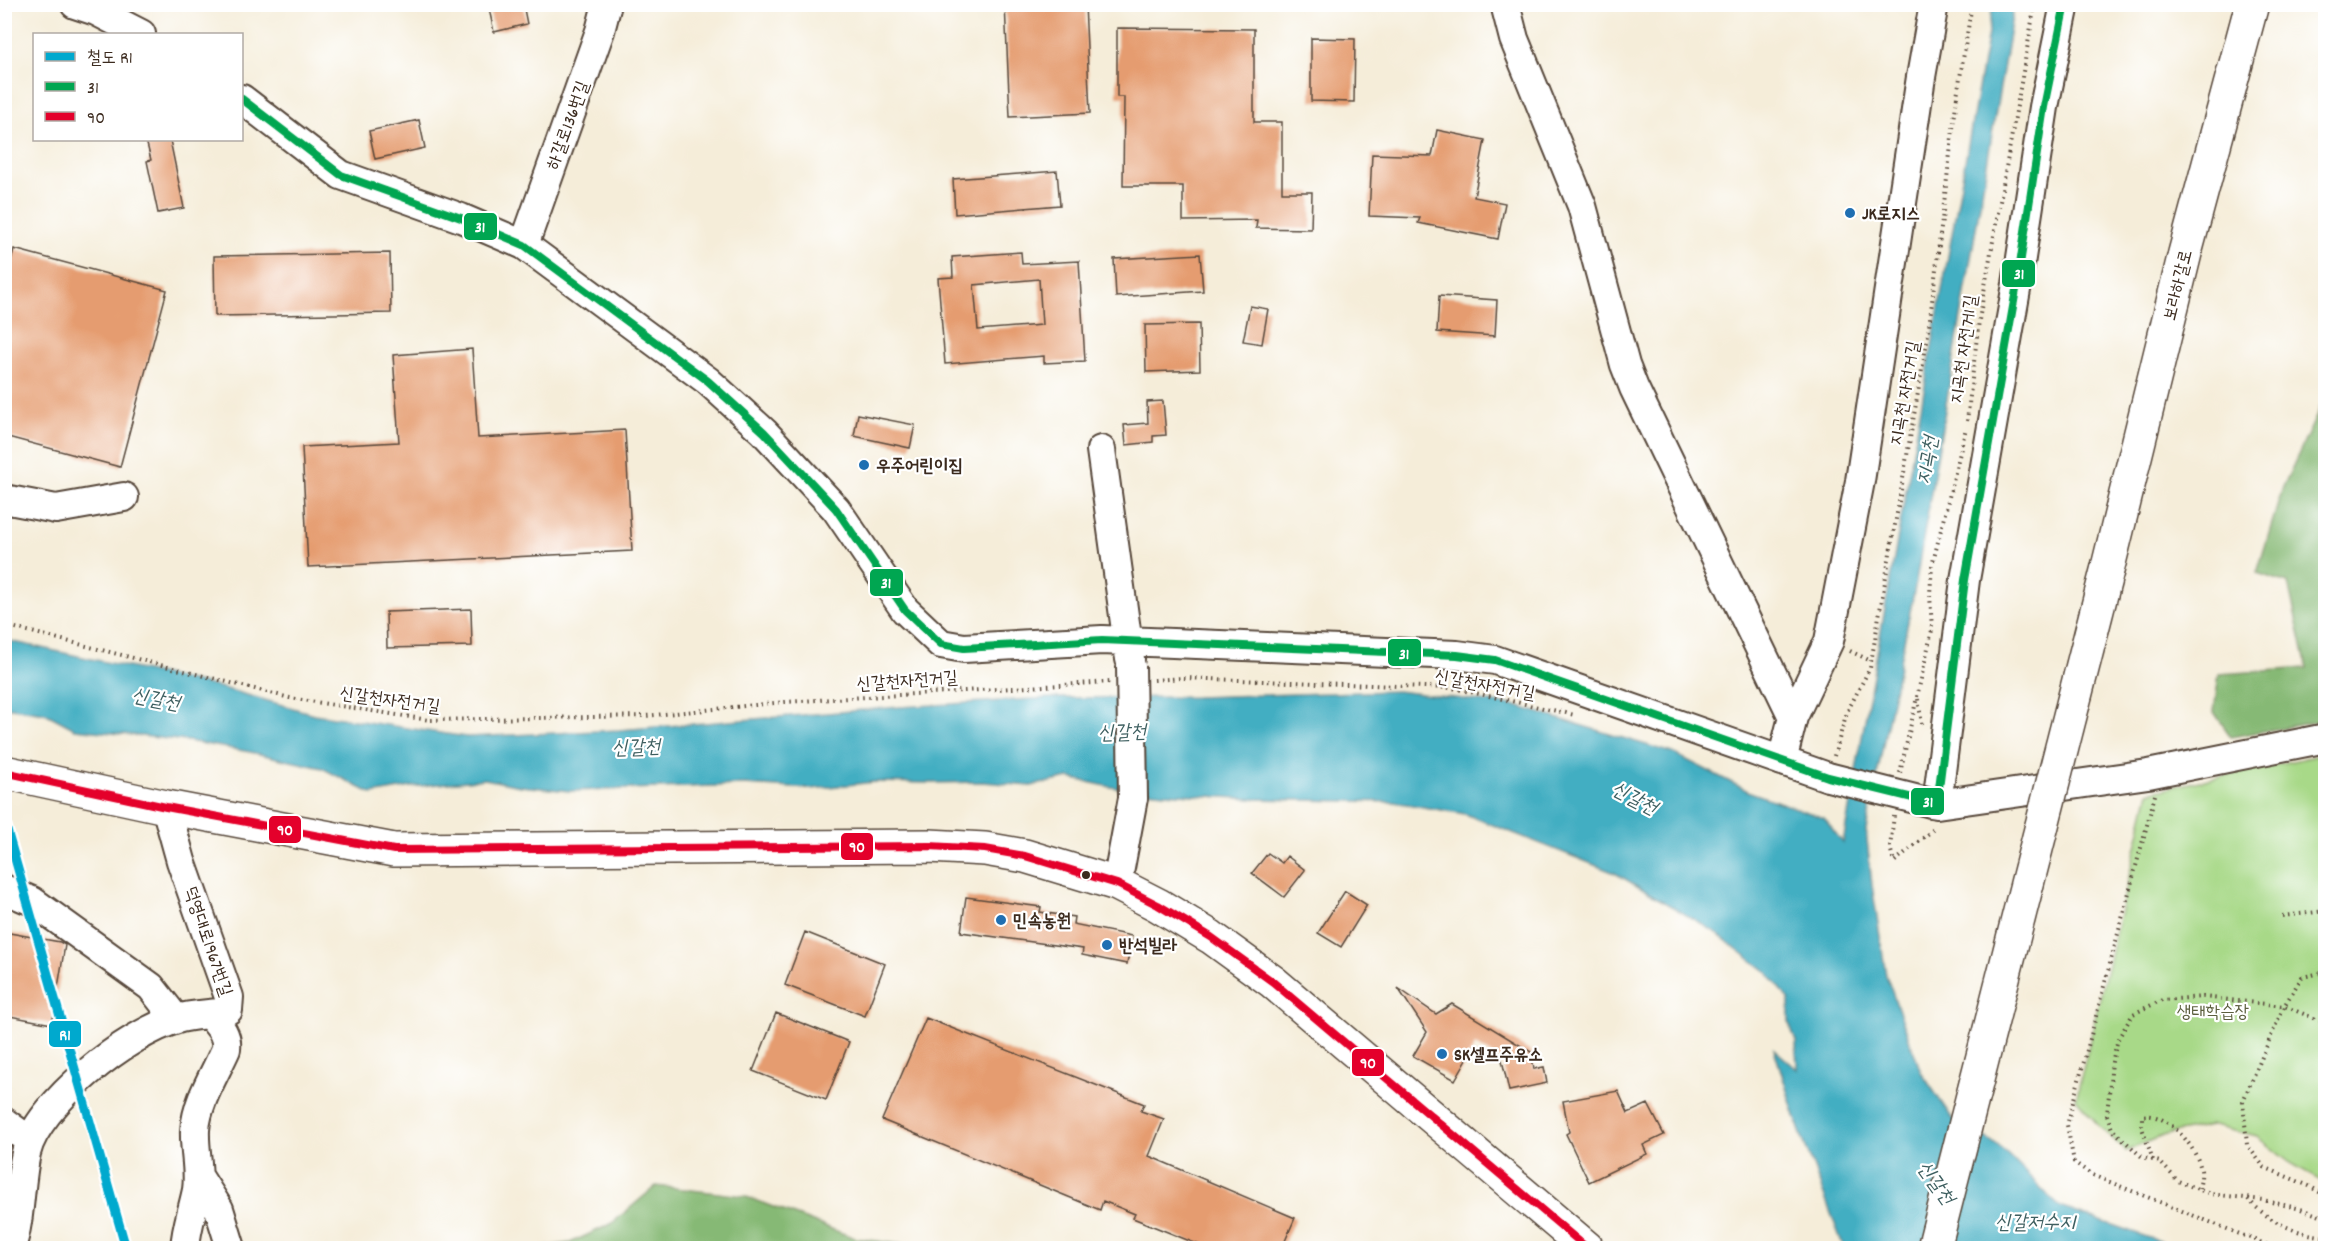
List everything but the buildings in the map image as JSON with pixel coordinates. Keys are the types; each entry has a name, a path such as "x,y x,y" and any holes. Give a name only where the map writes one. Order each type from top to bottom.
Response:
{"main road":[{"name":"보라하갈로","path":"1934,1248 2108,567 2185,253 2252,4"},
{"path":"4,772 166,807 394,850 929,846 984,849 1025,856 1117,884 1158,905 1211,937 1273,982 1587,1248"}],"street":[{"path":"75,4 96,11 139,33"},
{"name":"하갈로136번길","path":"524,245 600,31 607,4"},
{"path":"1505,4 1514,39 1582,206 1625,365 1634,388 1793,717"},
{"path":"1782,761 1793,717 1829,641 1860,481 1934,4"},
{"path":"1934,812 1965,580 2018,284 2044,107 2065,4"},
{"path":"243,100 341,175 461,218 524,245 708,381 764,432 836,509 905,610 941,644 964,648 1129,658 1457,655 1495,660 1934,812 2148,774 2325,738"},
{"path":"1101,450 1129,658 1133,798 1117,884"},
{"path":"4,499 56,509 124,496"},
{"name":"덕영대로1967번길","path":"11,1248 17,1232 20,1155 51,1109 74,1085 113,1054 142,1036 176,1019 222,1013 228,1010 229,997 181,861 166,807"},
{"path":"4,889 32,901 151,987 176,1019"},
{"path":"185,1248 186,1230 198,1176 196,1118 227,1042 226,1036 209,1014"},
{"path":"4,1122 20,1155"},
{"path":"198,1176 219,1209 231,1248"}],"path":[{"name":"지곡천 자전거길","path":"1828,777 1847,712 1870,668 1928,334 1957,96 1972,4"},
{"name":"지곡천 자전거1길","path":"1918,695 1932,630 1930,594 1932,566 1967,422 1979,320 2035,4"},
{"name":"신갈천자전거길","path":"4,625 290,698 429,720 645,716 785,702 1129,658 1194,679 1452,688 1579,716"},
{"path":"2158,786 2067,1125 2074,1162 2092,1175 2275,1248"},
{"path":"1894,862 1934,812"},
{"path":"2282,916 2325,911"},
{"path":"2325,972 2302,976 2284,1006 2243,1101 2247,1145 2264,1167 2309,1186 2325,1196"},
{"path":"2325,1023 2284,1006 2203,997 2163,1000 2133,1014 2118,1039 2112,1062 2107,1114 2112,1129 2142,1157 2160,1162 2178,1181 2210,1194 2247,1198 2301,1209 2325,1218"},
{"path":"2153,1160 2142,1128 2142,1116 2149,1115 2168,1124 2187,1142 2201,1172 2199,1189"},
{"path":"2247,1198 2260,1212 2279,1224 2303,1234 2325,1237"}],"green space":[{"path":"2325,398 2325,720 2231,737 2214,712 2219,674 2307,668 2288,583 2257,573 2283,487"},
{"name":"생태학습장","path":"2325,754 2325,1183 2289,1162 2257,1137 2210,1125 2165,1135 2126,1151 2099,1126 2076,1099 2149,792"},
{"path":"656,1186 744,1196 855,1238 927,1248 539,1248 570,1243 611,1224"}],"water":[{"path":"1993,5 2014,5 1915,587 1866,830 1872,885 1886,975 1921,1072 1952,1118 1990,1140 2006,1153 2060,1207 2179,1248 1844,1248 1799,1129 1774,1049 1797,1069 1796,1042 1789,1022 1789,999 1767,972 1712,930 1615,873 1465,814 1394,802 1252,799 1164,793 1111,787 1069,778 1031,786 983,782 874,782 811,789 743,785 570,791 520,786 485,779 411,787 372,794 322,768 188,741 75,729 45,713 5,707 5,640 219,687 314,714 467,737 619,730 899,707 1051,698 1195,697 1397,691 1513,705 1673,753 1750,792 1824,818 1843,843"}],"rail line":[{"name":"R1","path":"4,820 126,1248"}],"transit line":[{"name":"31","path":"243,100 341,175 461,218 524,245 708,381 764,432 836,509 905,610 941,644 964,648 1102,640 1457,655 1495,660 1828,777 1937,804 1965,580 2017,284 2044,107 2065,4"},
{"name":"90","path":"4,772 166,807 394,850 929,846 985,849 1025,856 1117,884 1158,905 1211,937 1273,982 1587,1248"}],"place":[{"name":"JK로지스","path":"1850,213"},
{"name":"우주어린이집","path":"864,465"},
{"name":"민속농원","path":"1001,920"},
{"name":"반석빌라","path":"1107,945"},
{"name":"SK셀프주유소","path":"1442,1054"}],"water label":[{"name":"지곡천","path":"1926,460"},
{"name":"신갈천","path":"156,698"},
{"name":"신갈천","path":"1122,731"},
{"name":"신갈천","path":"636,746"},
{"name":"신갈천","path":"1635,797"},
{"name":"신갈천","path":"1937,1182"},
{"name":"신갈저수지","path":"2035,1221"}]}
